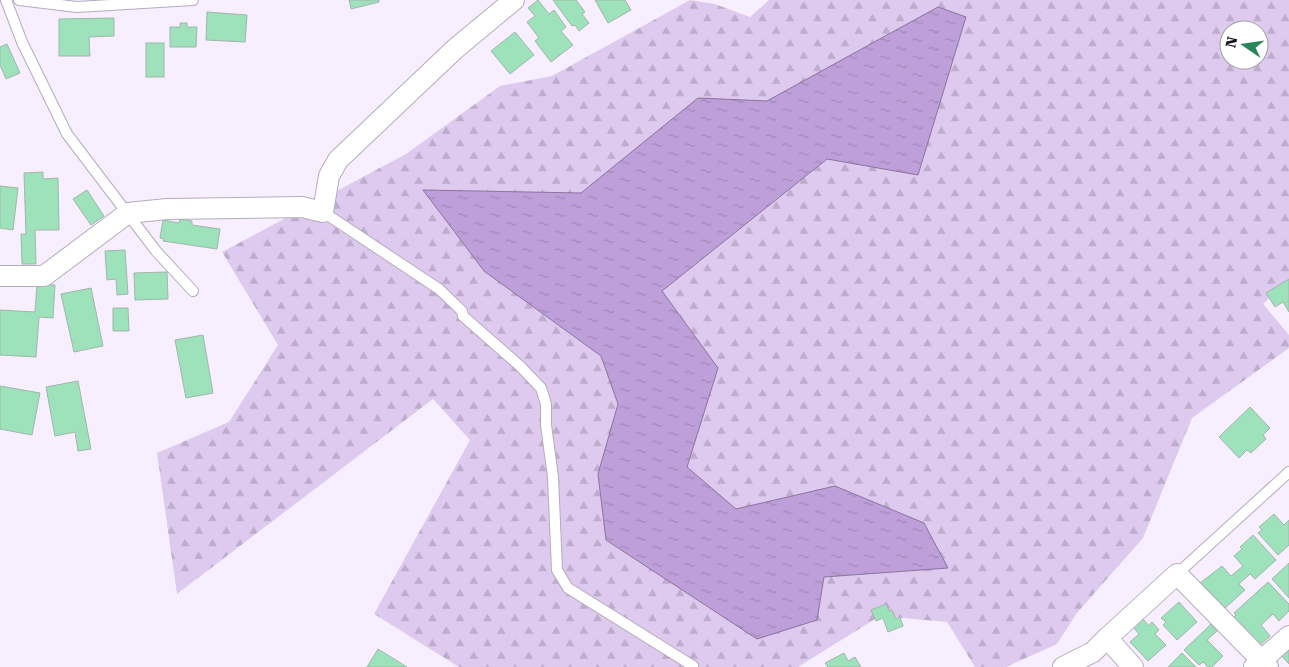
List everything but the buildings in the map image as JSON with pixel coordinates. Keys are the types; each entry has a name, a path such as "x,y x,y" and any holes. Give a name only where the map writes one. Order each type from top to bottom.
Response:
{"street":[{"path":"0,276 44,276 128,213 166,209 302,207 323,212 329,176 338,160 456,50 514,0"},
{"path":"1063,667 1093,652 1177,574 1261,665 1289,636"},
{"path":"1107,638 1133,667"}],"lane":[{"path":"6,0 22,42 67,134 156,251 193,291"},
{"path":"19,0 77,7 193,0"},
{"path":"323,212 439,289 469,321 520,366 541,388 546,404 546,426 553,477 557,570 568,588 693,666"},
{"path":"1177,574 1289,472"}],"green space":[{"path":"690,0 715,4 750,17 769,0 1289,0 1289,280 1263,304 1289,335 1289,348 1192,418 1143,538 1076,614 1057,644 1006,667 975,667 947,622 880,616 798,667 459,667 374,614 470,440 433,399 177,594 157,453 229,422 278,345 222,252 406,154 500,86 552,76"}],"water":[{"path":"938,7 966,17 918,175 827,159 662,291 718,368 687,467 736,509 835,486 924,523 948,568 824,577 817,620 757,639 606,540 598,474 618,404 601,356 484,271 423,190 581,193 698,98 767,101"}]}
